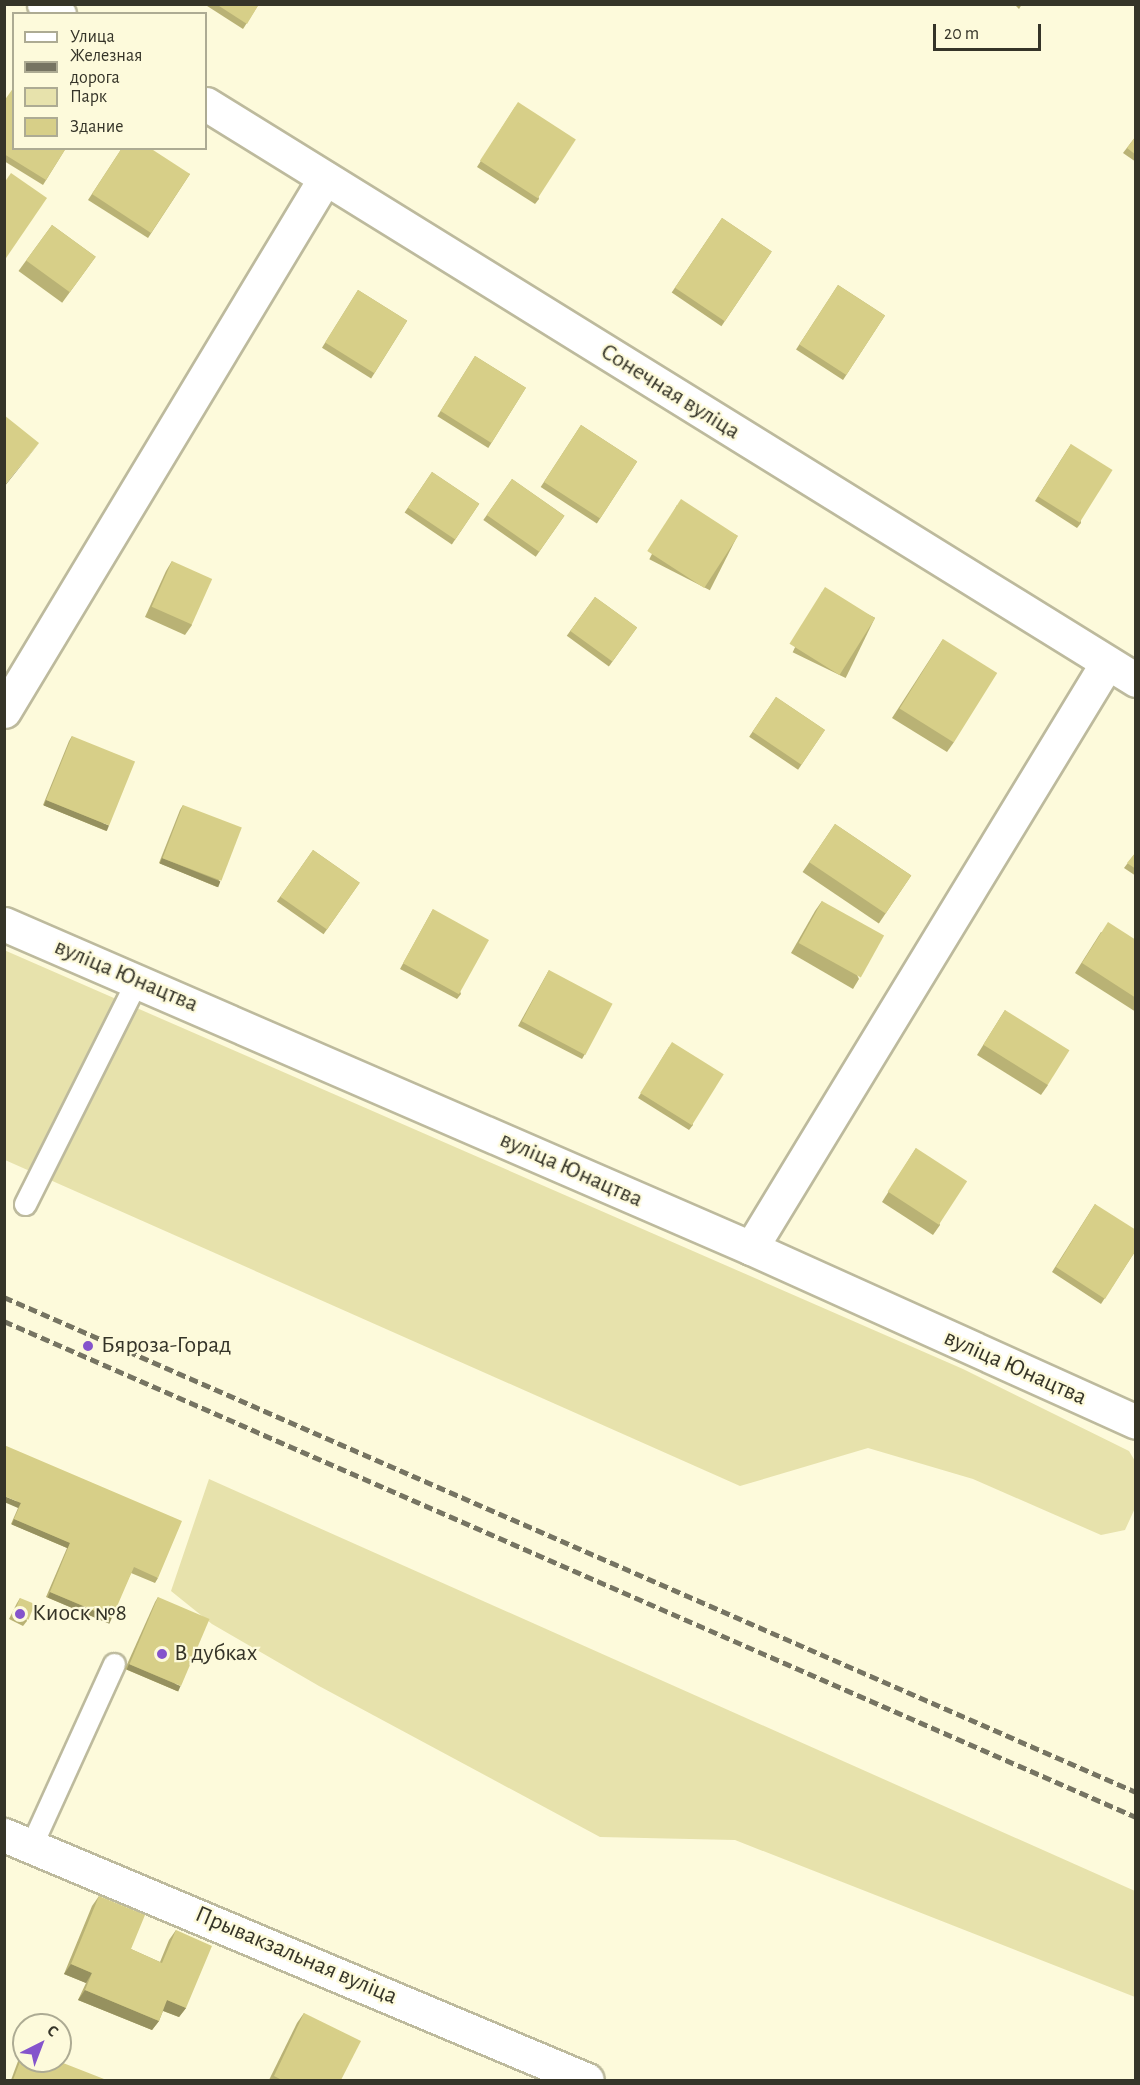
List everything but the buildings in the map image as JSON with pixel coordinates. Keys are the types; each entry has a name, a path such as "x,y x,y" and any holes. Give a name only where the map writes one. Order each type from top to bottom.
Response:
{"street":[{"name":"Сонечная вуліца","path":"207,105 1136,680"},
{"path":"4,711 325,178"},
{"path":"751,1248 1107,663"},
{"name":"вуліца Юнацтва","path":"4,924 751,1248 1136,1422"},
{"name":"Прывакзальная вуліца","path":"18,1840 587,2080"}],"lane":[{"path":"25,1204 137,980"},
{"path":"18,1840 114,1664"}],"green space":[{"path":"4,950 963,1369 1129,1451 1135,1461 1136,1506 1125,1530 1101,1535 973,1479 868,1448 740,1486 5,1160"},
{"path":"209,1479 1135,1891 1135,1997 735,1840 600,1837 319,1686 212,1624 171,1591"}],"railway":[{"path":"4,1297 1136,1792"},
{"path":"4,1321 1136,1817"}],"place":[{"name":"Бяроза-Горад","path":"88,1346"},
{"name":"Киоск №8","path":"20,1614"},
{"name":"В дубках","path":"162,1654"}]}
